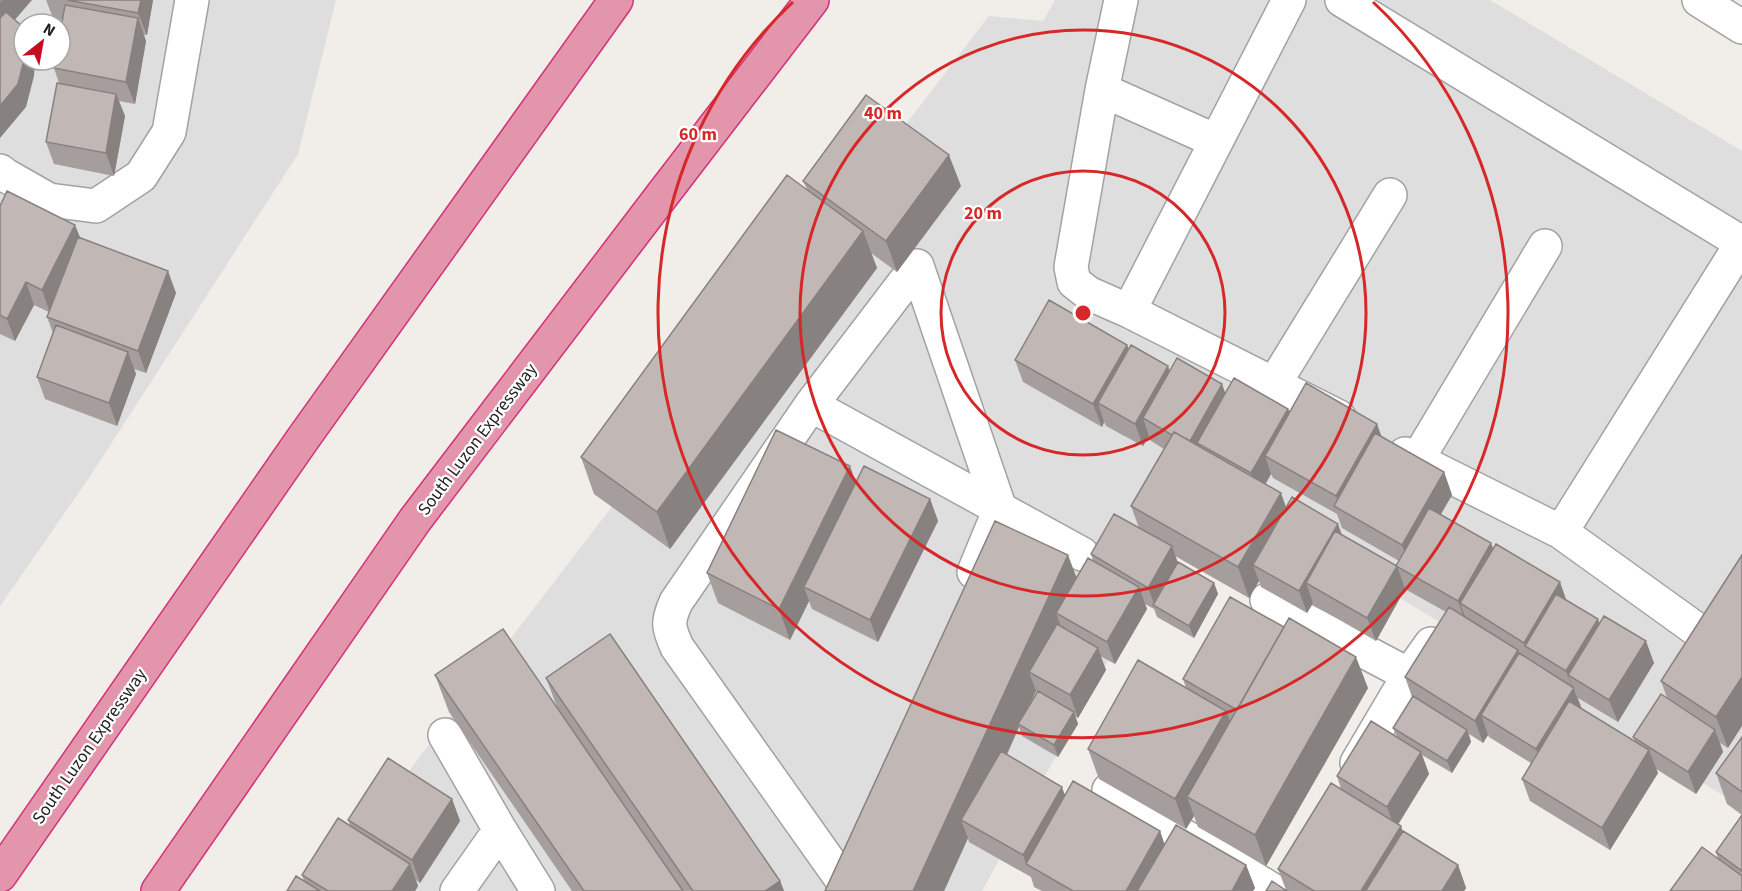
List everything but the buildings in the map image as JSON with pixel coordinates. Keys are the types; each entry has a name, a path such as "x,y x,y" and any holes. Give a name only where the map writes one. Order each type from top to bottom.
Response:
{"highway":[{"name":"South Luzon Expressway","path":"0,875 302,440 616,0"},
{"name":"South Luzon Expressway","path":"158,891 415,520 812,0"}],"street":[{"path":"0,171 49,200 96,206 141,176 169,132 192,0"},
{"path":"1121,0 1102,90 1071,267 1074,282 1088,293 1129,310 1561,532 1700,632 1708,634 1716,630 1742,588"},
{"path":"1129,310 1289,0"},
{"path":"1342,0 1742,243 1561,532"},
{"path":"1699,0 1742,27"},
{"path":"1102,90 1216,141"},
{"path":"1274,384 1390,195"},
{"path":"1417,460 1545,246"},
{"path":"843,888 677,647 671,633 669,617 676,602 811,405 917,266 1000,509 963,597"},
{"path":"811,405 1082,554"},
{"path":"1267,600 1409,675"},
{"path":"1342,788 1409,675 1431,643"},
{"path":"444,735 538,891"},
{"path":"1109,790 1283,884"},
{"path":"457,891 500,830"},
{"path":"843,888 858,851"}],"shaded area":[{"path":"0,0 336,0 298,154 89,478 0,606"},
{"path":"1055,0 1490,0 1742,151 1742,807 1207,480 982,891 321,891 415,763 989,16 1043,21"}]}
